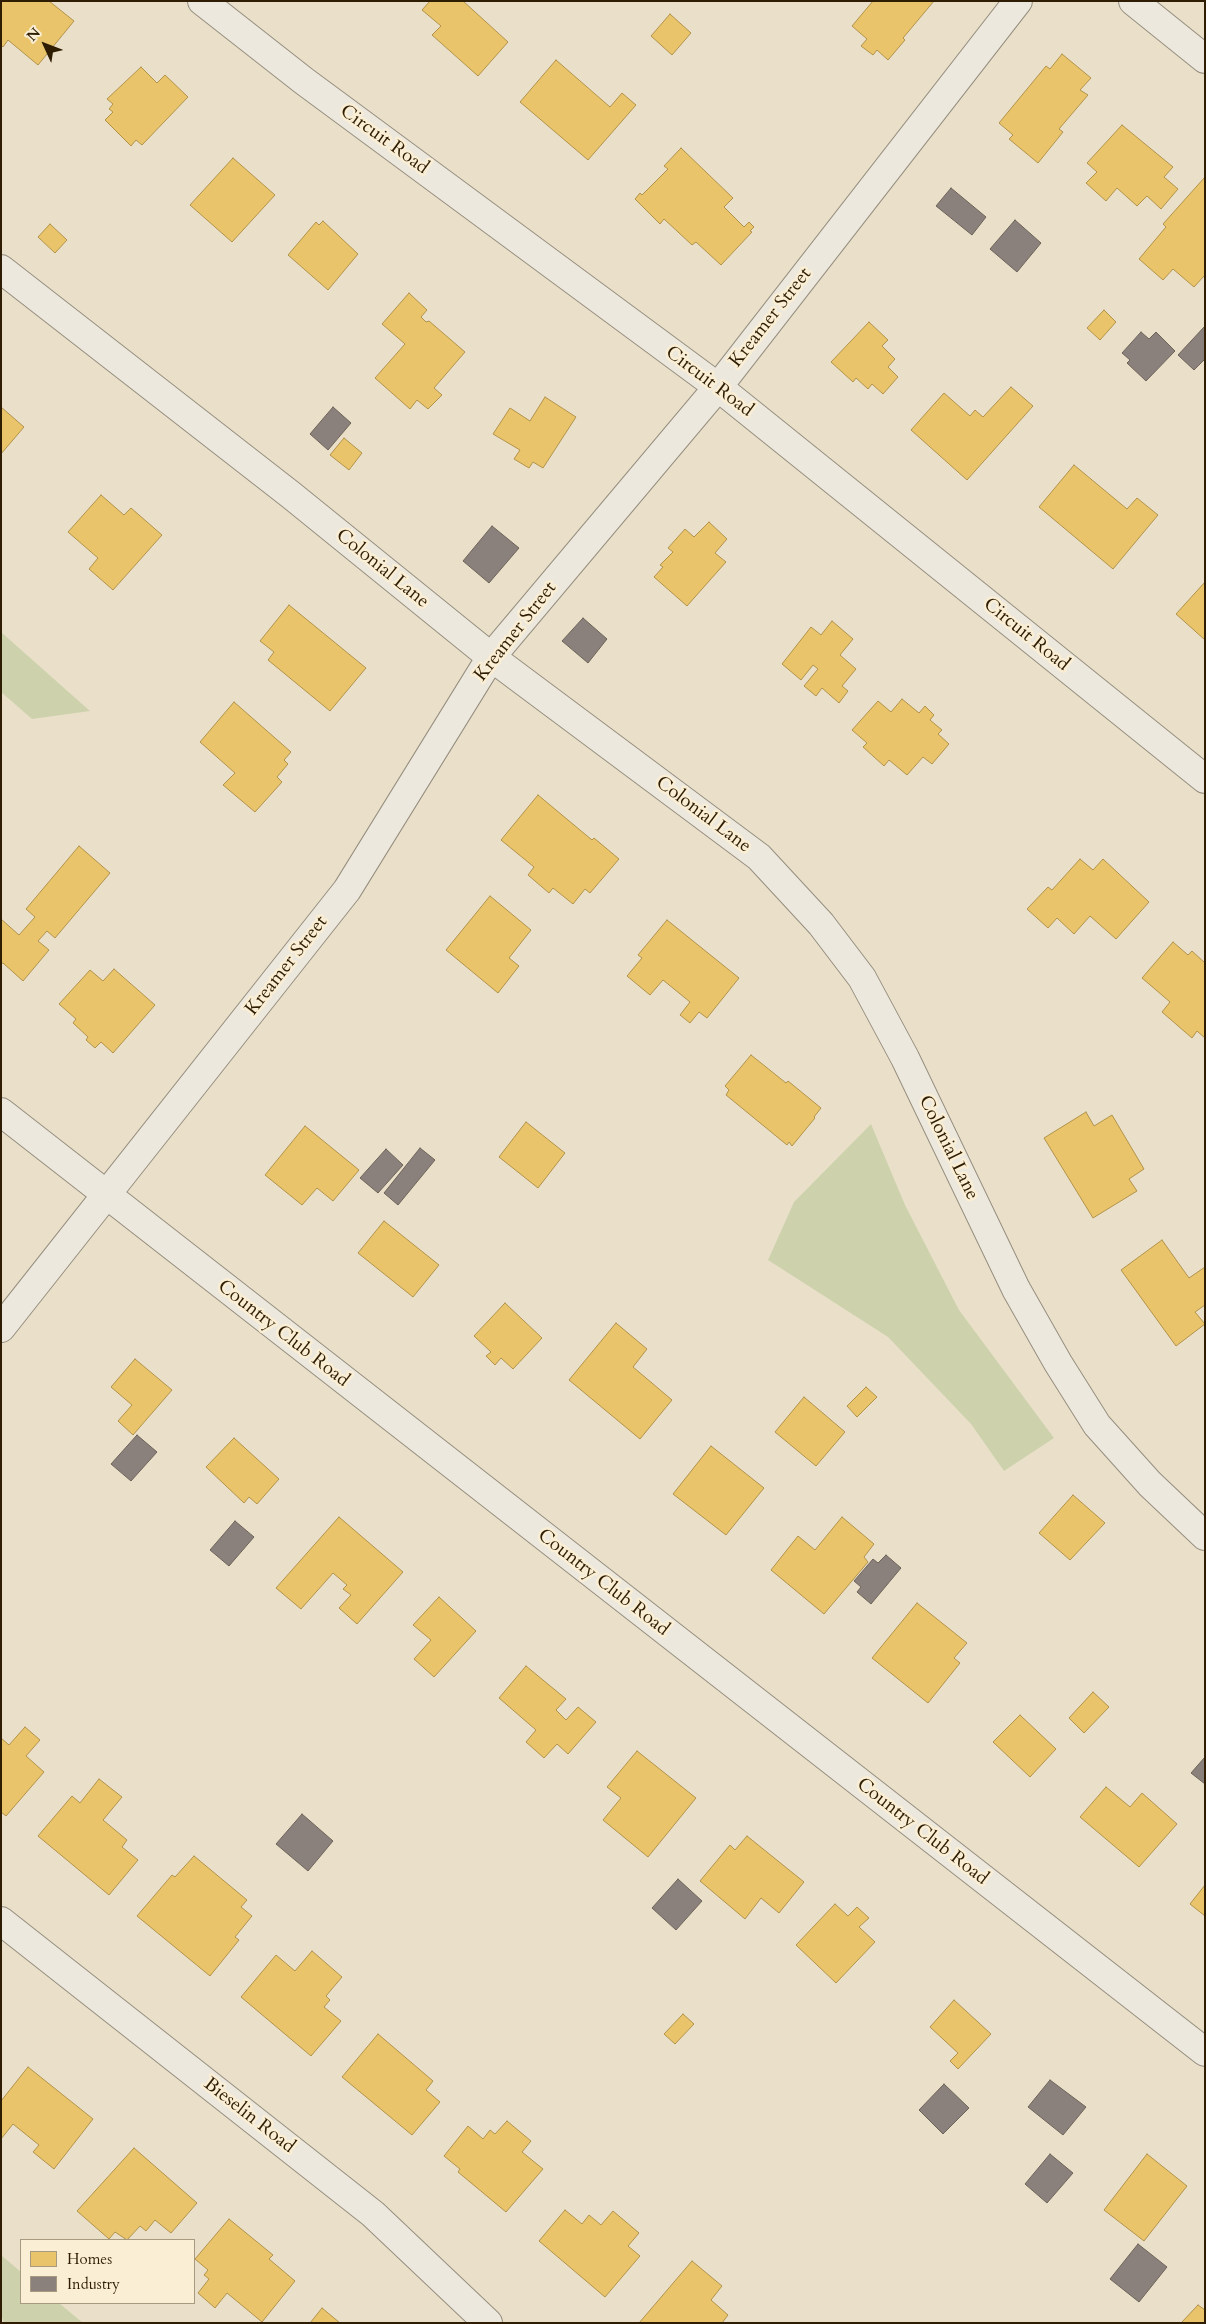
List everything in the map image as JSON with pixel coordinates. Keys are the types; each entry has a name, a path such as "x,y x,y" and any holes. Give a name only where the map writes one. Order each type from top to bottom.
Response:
{"street":[{"name":"Circuit Road","path":"202,1 304,81 718,387 1205,779"},
{"name":"Kreamer Street","path":"1,1328 347,890 492,658 718,387 1018,1"},
{"path":"1133,1 1205,59"},
{"name":"Colonial Lane","path":"1,269 291,495 492,658 759,857 821,924 862,978 905,1058 1016,1290 1058,1363 1097,1425 1150,1484 1205,1536"},
{"name":"Country Club Road","path":"1,1112 1205,2052"},
{"name":"Bieselin Road","path":"1,1920 373,2214 488,2323"}],"green space":[{"path":"1,632 90,711 32,719 1,692"},
{"path":"871,1124 905,1205 959,1310 1054,1438 1004,1471 971,1424 888,1337 768,1260 794,1202"},
{"path":"1,2255 20,2271 20,2304 60,2304 83,2323 4,2323 1,2314"}],"building: Homes":[{"path":"1,1 49,1 74,21 38,65 8,40 3,47 1,45"},
{"path":"430,1 463,1 508,42 478,76 432,35 441,26 422,10"},
{"path":"873,1 934,1 903,38 905,40 888,60 877,50 873,55 861,46 867,39 852,26"},
{"path":"670,14 691,33 672,55 651,36"},
{"path":"1062,54 1091,78 1080,90 1088,95 1059,129 1063,132 1038,163 1009,139 1013,135 999,123 1046,66 1050,69"},
{"path":"556,60 610,107 622,93 636,105 588,160 520,102"},
{"path":"141,67 157,83 165,75 188,97 142,145 136,140 131,146 105,120 113,112 109,109 113,104 107,99"},
{"path":"1122,125 1173,167 1164,177 1178,189 1161,209 1147,196 1137,206 1117,188 1106,201 1086,183 1097,172 1087,163"},
{"path":"681,148 733,198 724,207 744,227 749,222 754,227 750,231 752,232 721,265 696,242 692,245 664,219 660,224 635,199 640,193 642,195 668,169 664,166"},
{"path":"233,158 275,195 232,242 190,205"},
{"path":"1205,177 1205,275 1194,287 1173,269 1163,280 1139,259 1166,227 1163,224"},
{"path":"323,221 358,254 328,290 288,255 316,222 319,225"},
{"path":"50,224 67,240 55,253 38,237"},
{"path":"409,293 427,310 421,317 426,322 429,321 465,352 434,388 442,395 428,409 417,400 410,409 375,378 405,344 382,324"},
{"path":"1104,310 1116,322 1100,340 1087,328"},
{"path":"869,322 888,340 882,346 895,359 888,367 898,377 883,394 872,384 868,389 856,378 853,382 831,362"},
{"path":"1011,387 1033,406 967,480 911,430 944,393 970,416 975,410 983,417"},
{"path":"545,397 576,417 543,468 533,462 529,468 514,459 520,450 493,434 510,408 530,421"},
{"path":"1,407 24,427 1,454"},
{"path":"344,438 362,453 349,470 330,455"},
{"path":"1074,465 1127,509 1137,498 1158,515 1113,569 1039,507"},
{"path":"101,495 124,515 131,508 162,535 113,590 89,569 98,558 68,532"},
{"path":"709,522 727,539 715,553 726,562 687,606 654,577 663,567 660,565 673,552 668,548 685,529 694,537"},
{"path":"1205,582 1205,640 1176,614"},
{"path":"289,605 366,668 330,711 268,660 274,652 260,641"},
{"path":"832,621 853,639 840,655 856,669 842,686 848,691 839,703 822,688 816,696 804,686 818,669 813,665 801,680 782,664 811,627 821,635"},
{"path":"902,699 919,713 925,706 934,715 930,720 942,730 938,734 949,744 932,764 923,757 907,775 889,760 884,766 863,747 867,743 852,730 878,701 891,712"},
{"path":"234,702 291,752 284,760 288,764 277,777 282,782 255,812 223,785 235,773 200,742"},
{"path":"538,795 592,840 594,838 619,859 590,893 585,889 573,904 553,888 549,893 528,875 534,867 501,840"},
{"path":"79,846 110,873 55,938 47,931 38,941 49,950 23,981 3,963 1,964 1,919 19,935 35,917 26,909"},
{"path":"1080,859 1093,870 1103,859 1149,902 1116,939 1090,916 1074,934 1057,918 1048,928 1027,909 1048,887 1052,890"},
{"path":"490,896 531,930 509,958 519,966 498,993 446,950"},
{"path":"667,920 739,978 707,1018 699,1012 690,1023 680,1015 690,1002 663,980 650,995 627,976 642,958 638,955"},
{"path":"1173,942 1188,955 1192,951 1205,963 1205,1038 1197,1031 1192,1038 1162,1012 1170,1002 1142,978"},
{"path":"114,969 155,1005 113,1053 101,1042 95,1048 86,1040 88,1037 73,1023 76,1019 59,1004 90,970 103,981"},
{"path":"751,1055 786,1083 788,1081 821,1108 792,1146 789,1142 787,1145 726,1095 729,1090 725,1086"},
{"path":"1086,1112 1094,1126 1112,1115 1144,1169 1129,1179 1137,1191 1093,1218 1044,1138"},
{"path":"526,1122 565,1153 538,1188 499,1157"},
{"path":"305,1126 359,1170 333,1201 317,1188 302,1205 265,1175"},
{"path":"384,1221 439,1265 413,1297 358,1253"},
{"path":"1162,1240 1189,1278 1205,1267 1205,1305 1195,1312 1205,1324 1176,1346 1121,1270"},
{"path":"505,1303 542,1338 513,1369 501,1358 495,1365 486,1356 491,1352 474,1336"},
{"path":"616,1323 647,1349 633,1367 672,1400 640,1439 569,1380"},
{"path":"135,1359 172,1390 133,1435 118,1421 132,1405 111,1387"},
{"path":"866,1387 877,1397 857,1417 847,1406"},
{"path":"804,1397 845,1432 816,1466 775,1432"},
{"path":"234,1438 279,1479 257,1504 249,1497 244,1503 206,1467"},
{"path":"711,1446 764,1488 726,1535 673,1494"},
{"path":"1073,1495 1105,1523 1070,1560 1039,1533"},
{"path":"339,1517 403,1572 357,1624 339,1608 351,1595 343,1589 347,1585 333,1573 301,1609 276,1588"},
{"path":"842,1517 874,1544 864,1557 868,1562 824,1614 771,1570 798,1536 815,1550"},
{"path":"439,1597 476,1631 434,1677 414,1659 431,1640 413,1625"},
{"path":"917,1603 967,1643 954,1658 960,1663 928,1703 872,1658"},
{"path":"526,1666 566,1699 556,1710 566,1720 578,1707 596,1722 568,1754 557,1744 544,1758 526,1742 536,1730 499,1698"},
{"path":"1093,1692 1109,1707 1084,1733 1069,1718"},
{"path":"1020,1715 1056,1749 1030,1777 993,1742"},
{"path":"25,1727 40,1740 26,1756 44,1772 6,1816 1,1812 1,1738 9,1745"},
{"path":"637,1751 696,1798 648,1857 603,1820 621,1798 607,1787"},
{"path":"99,1779 122,1797 103,1820 127,1840 122,1847 138,1860 109,1895 38,1836 72,1796 80,1803"},
{"path":"1106,1787 1130,1807 1142,1793 1177,1824 1139,1867 1080,1817"},
{"path":"747,1836 804,1882 779,1913 761,1898 745,1919 700,1881 730,1845 735,1850"},
{"path":"194,1856 247,1900 241,1907 252,1916 235,1937 239,1940 210,1976 137,1916 172,1875 175,1877"},
{"path":"1205,1885 1205,1916 1190,1904"},
{"path":"835,1904 848,1916 857,1907 869,1918 859,1927 875,1942 836,1983 796,1945"},
{"path":"312,1951 342,1977 326,1996 330,2000 324,2007 341,2021 311,2056 241,1997 276,1955 295,1971"},
{"path":"954,2000 991,2034 958,2069 950,2061 958,2053 930,2027"},
{"path":"683,2014 694,2024 675,2044 664,2034"},
{"path":"378,2034 433,2081 426,2090 440,2102 412,2135 342,2077"},
{"path":"28,2067 93,2119 54,2169 33,2152 39,2145 13,2124 1,2139 1,2101"},
{"path":"507,2121 531,2141 522,2152 543,2169 506,2212 458,2172 460,2169 444,2156 468,2126 483,2139 490,2130 495,2134"},
{"path":"134,2148 197,2203 171,2233 155,2220 146,2231 140,2226 128,2239 115,2232 109,2239 77,2211"},
{"path":"1147,2154 1187,2186 1144,2241 1104,2210"},
{"path":"565,2210 582,2224 589,2215 601,2225 613,2211 639,2233 628,2246 640,2256 605,2297 539,2241"},
{"path":"229,2219 273,2255 269,2259 295,2281 262,2322 227,2293 215,2308 198,2293 209,2279 204,2275 208,2270 195,2259"},
{"path":"692,2261 722,2286 711,2300 728,2315 722,2323 639,2323"},
{"path":"1198,2305 1205,2310 1205,2323 1181,2323"},
{"path":"322,2308 340,2323 310,2323"}],"building: Industry":[{"path":"951,188 986,217 972,235 936,206"},
{"path":"1015,220 1041,243 1017,272 990,249"},
{"path":"1205,326 1205,359 1194,370 1178,355"},
{"path":"1141,332 1149,339 1156,332 1175,351 1146,381 1127,363 1130,360 1122,353"},
{"path":"333,407 351,423 328,450 310,434"},
{"path":"492,526 519,548 489,583 463,561"},
{"path":"583,618 607,639 588,663 562,641"},
{"path":"420,1148 435,1160 398,1205 384,1193"},
{"path":"386,1149 403,1165 378,1193 360,1178"},
{"path":"137,1435 157,1452 131,1481 111,1464"},
{"path":"235,1521 254,1537 229,1566 210,1550"},
{"path":"886,1555 901,1568 871,1604 857,1592 861,1587 854,1581 873,1559 878,1563"},
{"path":"1205,1757 1205,1784 1191,1773"},
{"path":"302,1814 333,1841 308,1871 276,1844"},
{"path":"678,1879 702,1901 676,1930 652,1908"},
{"path":"1050,2080 1086,2107 1063,2135 1028,2107"},
{"path":"944,2084 969,2108 943,2134 919,2110"},
{"path":"1050,2154 1073,2173 1047,2203 1025,2184"},
{"path":"1138,2244 1167,2267 1139,2302 1110,2279"}]}
